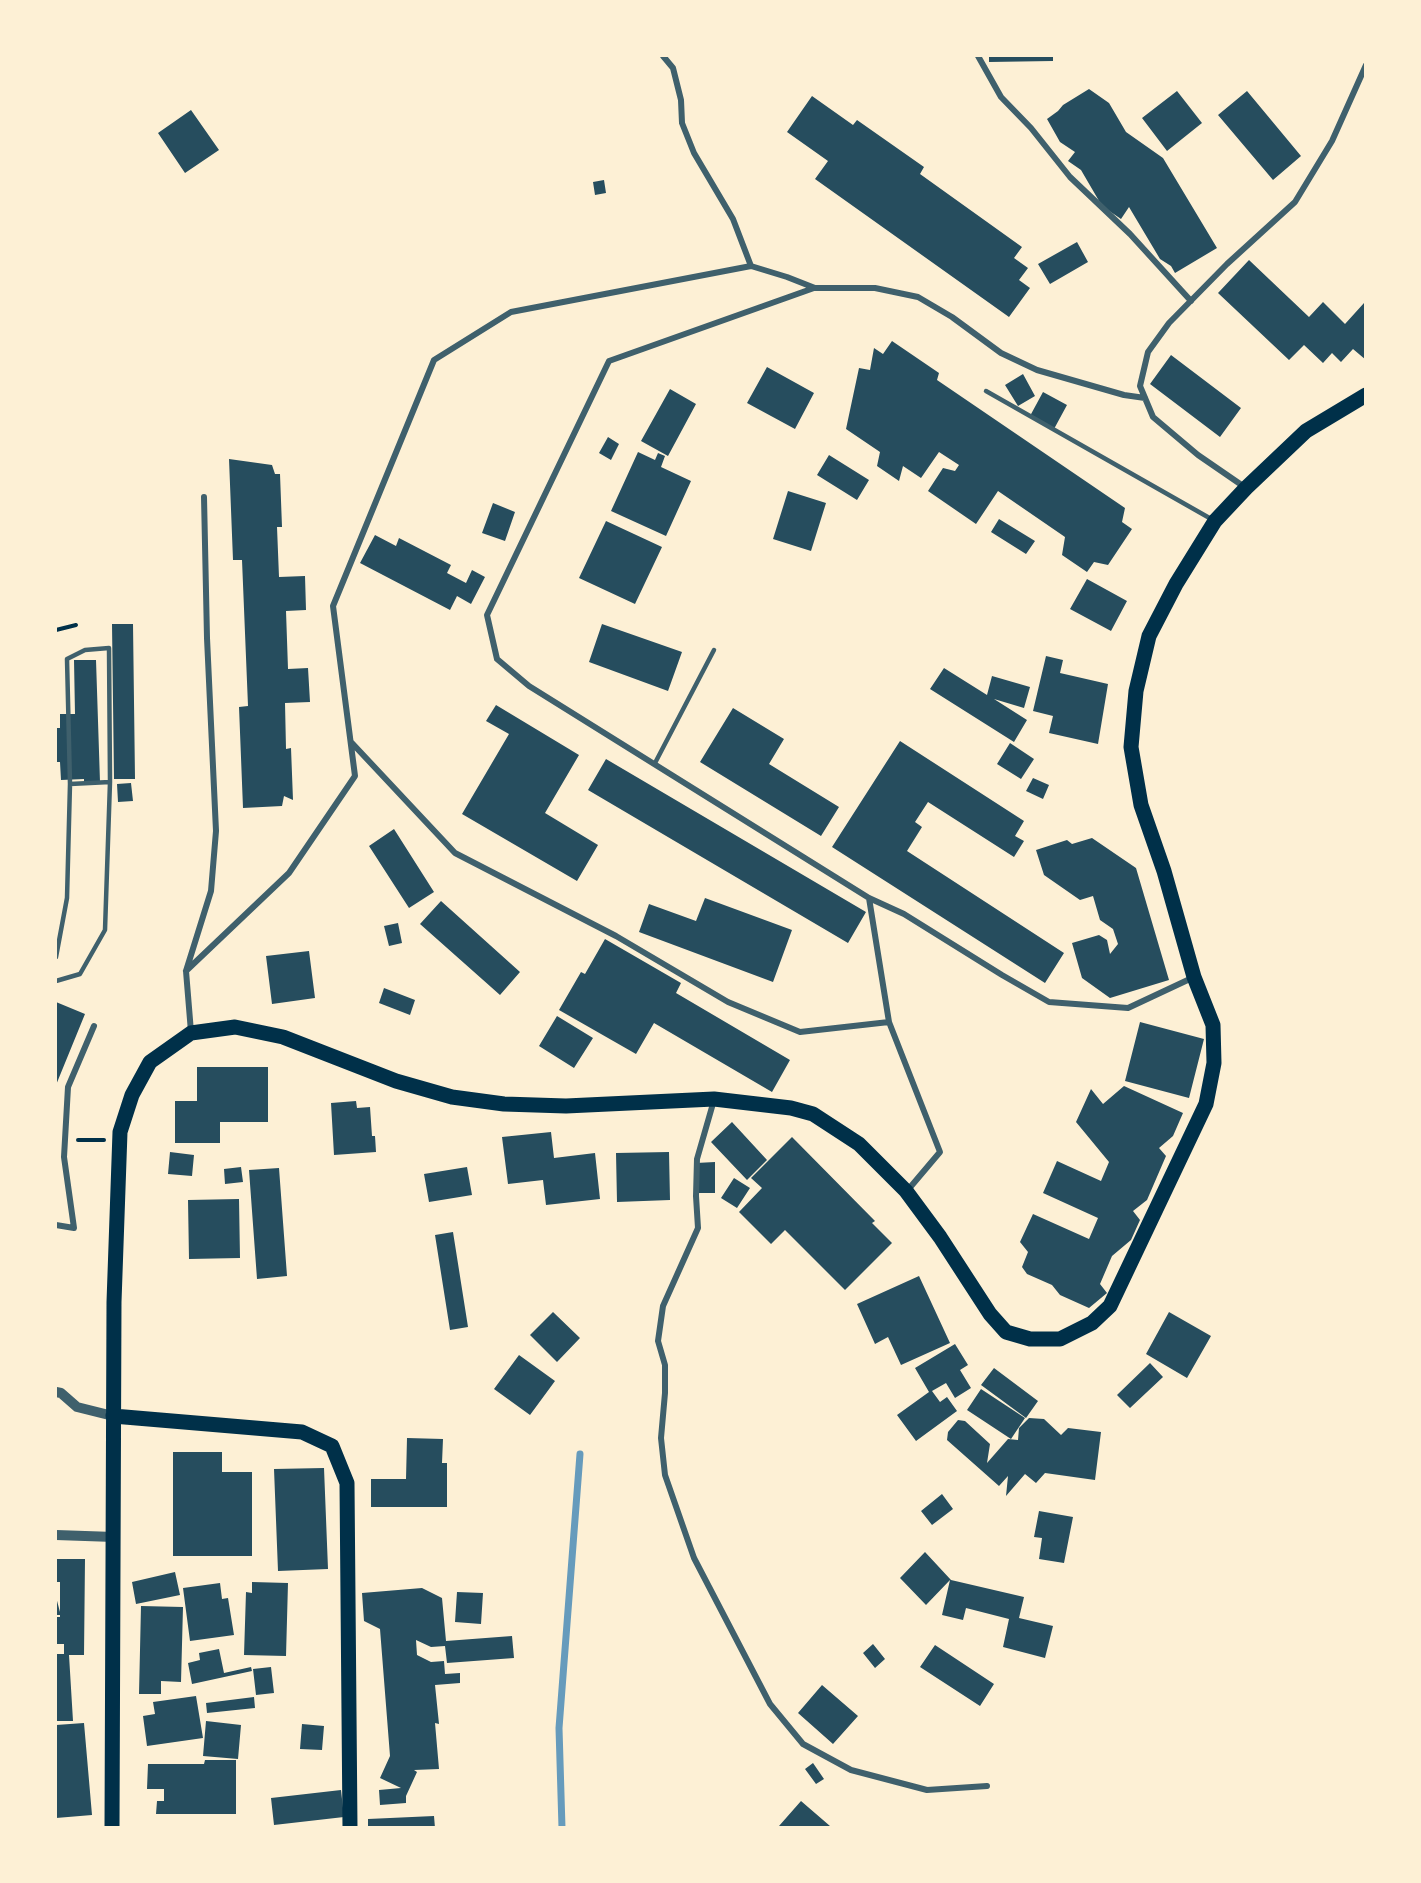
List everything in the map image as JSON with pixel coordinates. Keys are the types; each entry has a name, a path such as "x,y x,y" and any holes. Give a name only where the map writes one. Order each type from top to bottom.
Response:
{"main road":[{"path":"112,1827 114,1302 119,1141 132,1095 150,1062 191,1033 235,1027 283,1037 396,1081 452,1097 504,1104 566,1106 714,1099 791,1108 813,1114 859,1144 906,1191 940,1237 990,1314 1006,1332 1030,1340 1060,1339 1092,1323 1110,1306 1206,1104 1215,1063 1213,1025 1194,977 1164,871 1141,806 1131,747 1136,691 1149,636 1176,584 1215,521 1245,488 1306,431 1365,395"},
{"path":"113,1416 303,1432 332,1446 346,1483 350,1827"}],"street":[{"path":"663,56 673,68 681,100 682,123 694,153 733,219 751,266"},
{"path":"978,56 1001,97 1031,128 1070,177 1130,234 1191,301"},
{"path":"1245,488 1198,455 1153,417 1140,386 1148,352 1169,323 1227,264 1295,202 1332,141 1365,65"},
{"path":"186,971 289,873 355,776 333,606 434,360 511,312 751,266 815,288"},
{"path":"1145,398 1124,396 1037,370 1019,362 1001,353 952,317 918,297 875,288 815,288 609,361 487,615 497,658 529,686 869,898 904,914 1049,1002 1128,1008 1194,977"},
{"path":"191,1033 186,971 211,891 216,831 207,638 204,497"},
{"path":"351,742 455,853 616,936 728,1002 800,1032 889,1022"},
{"path":"869,898 889,1022 940,1152 906,1191"},
{"path":"56,1226 74,1228 64,1157 68,1087 94,1026"},
{"path":"714,1099 696,1159 698,1228 663,1306 658,1341 665,1365 661,1438 665,1476 694,1558 770,1704 803,1744 851,1770 927,1790 987,1786"},
{"path":"56,1392 77,1407 113,1416"},
{"path":"56,1535 114,1537"}],"lane":[{"path":"986,391 1215,521"},
{"path":"56,957 67,898 70,784 67,659 85,650 109,648 110,782 105,930 80,974 56,981"},
{"path":"655,763 714,650"},
{"path":"70,784 110,782"}],"path":[{"path":"56,630 76,625"},
{"path":"64,1157 76,1140 119,1141"}],"building":[{"path":"989,56 1053,56 1053,61 989,62"},
{"path":"1089,89 1109,103 1126,132 1163,158 1217,248 1175,273 1171,266 1160,259 1129,207 1121,219 1102,206 1081,170 1068,161 1075,152 1060,142 1047,119 1063,105"},
{"path":"1177,91 1202,123 1167,151 1142,118"},
{"path":"1247,91 1301,156 1273,180 1218,115"},
{"path":"812,96 853,125 857,120 924,167 920,174 1022,247 1014,258 1028,268 1019,280 1030,288 1009,317 815,179 828,161 787,132"},
{"path":"191,110 219,150 185,173 158,133"},
{"path":"604,180 606,193 595,195 593,182"},
{"path":"1077,242 1088,262 1050,284 1038,264"},
{"path":"1249,260 1309,317 1323,302 1345,324 1364,303 1366,360 1353,349 1341,362 1332,353 1323,363 1304,345 1289,360 1218,293"},
{"path":"892,341 939,373 937,380 1125,508 1122,522 1132,529 1108,565 1094,562 1087,572 1062,555 1065,537 998,491 976,524 928,491 943,468 955,471 959,465 939,452 921,478 903,466 899,481 877,466 880,452 846,429 859,368 870,370 874,348 883,354"},
{"path":"1171,355 1241,408 1220,437 1150,384"},
{"path":"767,367 814,393 795,429 747,403"},
{"path":"1023,374 1035,396 1018,406 1005,385"},
{"path":"670,389 696,404 668,456 641,441"},
{"path":"1043,392 1067,405 1054,429 1030,416"},
{"path":"608,437 619,444 611,460 599,453"},
{"path":"638,452 655,460 658,453 665,456 661,467 691,481 666,536 611,511"},
{"path":"829,455 869,480 857,500 817,475"},
{"path":"229,459 272,465 275,474 280,474 282,527 277,527 279,577 305,576 306,610 286,611 288,669 308,668 310,702 285,703 286,749 291,748 293,800 284,796 282,806 243,808 239,707 248,706 242,560 233,560"},
{"path":"788,491 826,503 811,551 773,539"},
{"path":"493,503 515,512 505,541 482,533"},
{"path":"999,519 1035,541 1026,554 991,532"},
{"path":"606,521 662,547 635,604 579,578"},
{"path":"375,535 396,546 399,538 451,565 447,573 466,583 472,570 485,577 471,604 457,596 450,610 360,563"},
{"path":"1087,579 1127,601 1111,631 1070,609"},
{"path":"112,624 133,624 135,779 114,779"},
{"path":"602,624 682,652 668,691 589,662"},
{"path":"1046,656 1063,660 1060,673 1108,684 1098,744 1049,733 1053,716 1033,711"},
{"path":"74,660 96,660 100,782 84,782 84,779 61,780 60,762 56,762 56,728 60,728 60,714 75,714"},
{"path":"944,668 987,695 992,676 1030,687 1024,708 994,699 1027,720 1014,742 930,689"},
{"path":"496,705 579,755 545,813 598,845 577,881 462,814 509,734 486,721"},
{"path":"733,708 784,739 769,764 839,807 821,836 700,762"},
{"path":"900,741 1024,821 1015,836 1024,841 1014,857 928,802 915,822 922,827 907,851 1064,953 1045,983 832,847"},
{"path":"1010,743 1034,759 1021,779 997,764"},
{"path":"606,759 866,912 848,943 588,790"},
{"path":"1033,778 1049,785 1043,799 1026,791"},
{"path":"131,783 133,801 118,802 117,784"},
{"path":"394,829 434,892 409,908 369,846"},
{"path":"1092,838 1136,868 1169,980 1110,998 1082,978 1072,943 1099,935 1107,940 1110,954 1118,944 1113,929 1100,920 1093,896 1080,900 1044,875 1036,850 1067,840 1072,844"},
{"path":"705,898 792,930 773,982 639,932 649,904 696,921"},
{"path":"441,901 520,972 500,995 420,924"},
{"path":"398,923 402,943 389,946 384,926"},
{"path":"605,939 681,983 676,993 790,1060 772,1092 654,1023 636,1054 559,1010 581,972 585,974"},
{"path":"309,951 315,998 272,1004 266,956"},
{"path":"384,988 415,1000 410,1015 379,1003"},
{"path":"56,1002 85,1014 56,1085"},
{"path":"557,1016 593,1038 574,1068 539,1046"},
{"path":"1140,1022 1204,1039 1189,1098 1125,1081"},
{"path":"197,1067 268,1067 268,1122 220,1122 220,1143 175,1143 175,1101 197,1101"},
{"path":"1124,1086 1183,1113 1173,1136 1159,1148 1166,1156 1147,1200 1133,1211 1140,1220 1131,1240 1112,1256 1100,1284 1107,1293 1089,1308 1060,1295 1052,1285 1027,1274 1022,1267 1028,1252 1020,1242 1033,1214 1089,1239 1098,1218 1043,1193 1057,1161 1101,1181 1109,1162 1076,1122 1091,1089 1103,1104"},
{"path":"356,1101 357,1108 370,1107 372,1136 375,1136 376,1152 334,1155 331,1103"},
{"path":"732,1122 767,1160 747,1180 711,1142"},
{"path":"551,1132 554,1158 595,1153 600,1199 546,1205 543,1180 508,1184 502,1137"},
{"path":"792,1137 875,1221 872,1223 892,1243 845,1290 785,1230 771,1244 739,1212 762,1188 751,1178"},
{"path":"170,1152 194,1155 192,1176 168,1174"},
{"path":"669,1152 670,1200 617,1202 616,1153"},
{"path":"715,1162 715,1193 697,1193 696,1163"},
{"path":"241,1167 243,1182 225,1184 224,1169"},
{"path":"467,1167 472,1195 429,1202 424,1174"},
{"path":"279,1168 287,1276 257,1279 249,1170"},
{"path":"734,1178 750,1188 737,1208 721,1198"},
{"path":"239,1199 240,1258 189,1259 188,1200"},
{"path":"453,1232 468,1327 450,1330 435,1235"},
{"path":"919,1276 950,1343 901,1365 888,1337 875,1344 857,1304"},
{"path":"553,1312 580,1338 557,1362 530,1335"},
{"path":"1169,1312 1211,1336 1187,1378 1146,1354"},
{"path":"955,1344 968,1365 960,1370 971,1388 955,1398 946,1383 932,1391 940,1402 947,1397 957,1411 916,1441 897,1415 929,1392 915,1368"},
{"path":"519,1355 555,1381 530,1415 494,1389"},
{"path":"1150,1363 1163,1377 1130,1408 1117,1395"},
{"path":"994,1368 1038,1401 1026,1418 981,1385"},
{"path":"981,1389 1025,1418 1011,1439 967,1410"},
{"path":"1029,1418 1044,1419 1061,1435 1068,1428 1101,1432 1095,1480 1045,1473 1036,1483 1025,1474 1006,1496 1008,1476 999,1486 947,1440 948,1432 958,1420 965,1421 990,1444 987,1463 1008,1439 1018,1440 1019,1428"},
{"path":"407,1438 443,1439 442,1463 447,1463 447,1507 371,1507 371,1479 406,1479"},
{"path":"173,1452 222,1452 222,1472 252,1472 252,1556 173,1556"},
{"path":"324,1468 328,1569 278,1571 274,1469"},
{"path":"942,1494 953,1509 932,1525 921,1511"},
{"path":"1039,1511 1073,1517 1064,1563 1039,1559 1042,1538 1034,1537"},
{"path":"925,1552 951,1580 1024,1597 1019,1618 1053,1626 1045,1658 1003,1647 1009,1619 966,1608 963,1620 942,1615 950,1580 926,1605 900,1578"},
{"path":"56,1559 85,1559 84,1655 69,1655 73,1721 56,1721 56,1654 64,1654 64,1644 56,1644 56,1617 60,1615 56,1615 56,1597 60,1612 60,1582 56,1582"},
{"path":"175,1572 180,1595 136,1604 132,1582"},
{"path":"252,1582 288,1583 286,1656 244,1655 246,1592 252,1593"},
{"path":"220,1583 222,1599 228,1598 234,1635 190,1641 183,1588"},
{"path":"422,1588 442,1598 446,1641 512,1636 514,1658 447,1663 445,1646 431,1647 416,1640 417,1655 431,1662 444,1661 445,1674 460,1673 460,1683 435,1685 439,1724 435,1723 439,1769 414,1770 417,1772 406,1796 406,1803 380,1805 379,1790 401,1788 380,1778 390,1756 380,1629 364,1621 362,1593"},
{"path":"457,1592 483,1593 481,1624 455,1622"},
{"path":"141,1606 183,1607 181,1682 161,1681 161,1694 139,1694"},
{"path":"873,1644 885,1659 875,1668 863,1653"},
{"path":"935,1645 994,1684 980,1706 920,1667"},
{"path":"219,1649 224,1673 251,1667 252,1671 192,1684 188,1663 200,1660 199,1653"},
{"path":"271,1667 274,1693 256,1695 253,1669"},
{"path":"822,1685 858,1716 833,1744 798,1713"},
{"path":"196,1696 203,1738 147,1746 143,1716 155,1714 153,1702"},
{"path":"254,1697 255,1708 207,1713 206,1703"},
{"path":"206,1721 241,1725 238,1759 203,1756"},
{"path":"84,1723 92,1815 56,1818 56,1725"},
{"path":"302,1724 324,1726 322,1750 300,1749"},
{"path":"205,1760 236,1760 236,1814 156,1814 157,1801 164,1801 164,1789 147,1789 148,1764 204,1764"},
{"path":"813,1763 824,1779 816,1784 805,1769"},
{"path":"341,1790 344,1817 274,1825 271,1798"},
{"path":"801,1801 830,1826 829,1828 779,1826"},
{"path":"434,1816 435,1828 368,1828 368,1819"}],"waterway":[{"path":"562,1828 559,1728 580,1454"}]}
